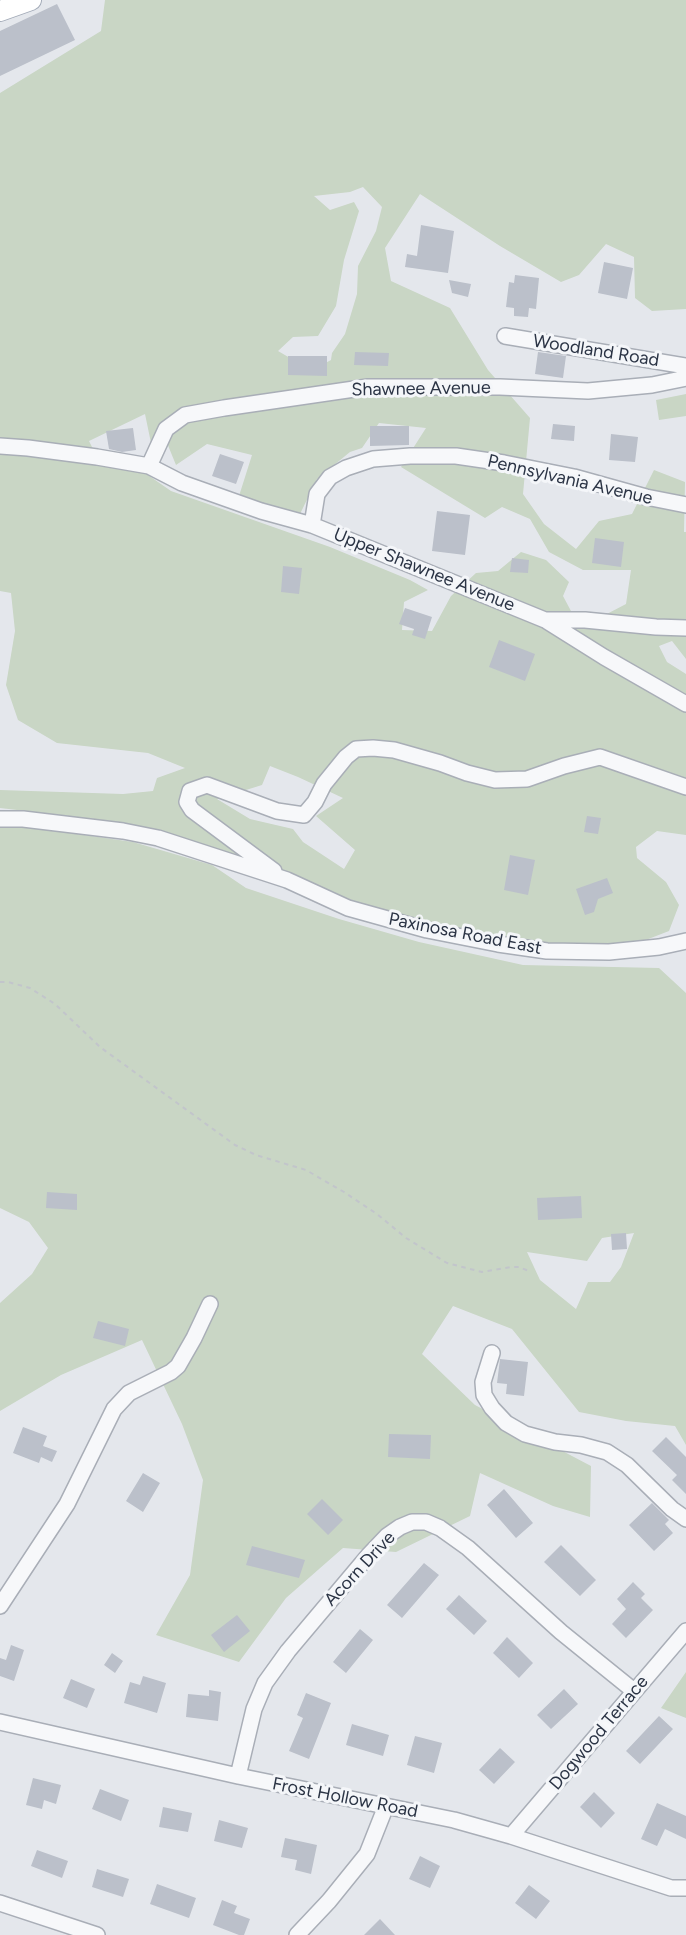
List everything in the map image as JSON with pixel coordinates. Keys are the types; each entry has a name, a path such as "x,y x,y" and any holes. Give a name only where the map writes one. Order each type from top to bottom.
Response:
{"main road":[{"path":"0,11 31,0"}],"street":[{"name":"Woodland Road","path":"505,336 686,366"},
{"name":"Shawnee Avenue","path":"149,466 166,429 185,415 224,408 368,387 500,387 588,391 652,385 686,378"},
{"name":"Upper Shawnee Avenue","path":"0,446 97,457 149,466 182,483 261,511 312,525 546,620 604,657 686,704"},
{"name":"Pennsylvania Avenue","path":"312,525 317,494 330,477 346,468 373,459 410,456 456,456 504,464 574,477 646,497 686,505"},
{"path":"546,620 585,620 686,628"},
{"name":"Paxinosa Road East","path":"286,880 192,810 187,802 190,791 207,785 277,811 304,815 315,802 324,784 346,758 356,749 373,748 394,750 495,780 527,779 600,757 686,787"},
{"name":"Paxinosa Road East","path":"0,819 23,819 158,838 286,880 348,908 427,930 498,944 547,951 609,952 686,942"},
{"path":"0,1606 67,1504 114,1409 129,1393 171,1372 178,1366 210,1304"},
{"path":"492,1353 483,1382 484,1395 506,1423 525,1434 608,1452 627,1465 686,1519"},
{"name":"Acorn Drive","path":"238,1776 254,1709 265,1683 288,1651 368,1556 387,1536 412,1522 426,1522 440,1528 468,1548 561,1632 634,1691"},
{"name":"Dogwood Terrace","path":"511,1836 686,1631"},
{"name":"Frost Hollow Road","path":"0,1722 238,1776 454,1820 671,1888 686,1888"},
{"path":"297,1935 348,1879 367,1854 386,1806"},
{"path":"0,1903 97,1935"}],"path":[{"path":"0,982 30,988 55,1004 100,1047 235,1145 256,1155 306,1170 344,1192 416,1245 447,1263 482,1272 519,1267 529,1272"}],"green space":[{"path":"105,0 686,0 686,309 652,311 635,298 634,257 606,244 579,275 561,282 420,194 385,248 391,281 450,308 488,370 530,418 523,494 544,524 576,549 599,521 632,514 654,470 685,482 686,659 672,641 659,646 667,662 686,674 686,835 657,831 636,847 637,858 666,882 679,905 669,931 638,943 602,948 555,945 505,938 398,918 292,877 198,846 111,821 0,808 0,790 123,794 153,791 157,778 185,768 148,753 57,743 18,720 6,685 15,631 11,593 0,591 0,93 101,31","holes":["363,187 382,207 376,231 358,266 357,294 345,334 332,353 331,360 309,369 278,351 293,337 318,336 336,306 344,260 359,211 354,202 330,210 314,196 350,192","145,414 151,443 167,443 176,465 207,444 252,455 239,496 300,514 317,479 350,452 362,448 379,423 426,428 401,467 485,518 502,507 530,519 549,552 583,570 631,570 626,604 580,628 563,596 569,582 546,560 521,552 498,571 476,573 451,596 432,631 402,630 404,602 428,590 410,580 330,547 171,491 145,473 100,463 89,441","270,766 343,798 316,816 355,850 344,869 303,842 293,829 250,819 217,799 262,785"]},
{"path":"686,394 686,416 659,420 656,400"},
{"path":"0,823 133,842 212,865 246,888 339,919 419,942 523,965 659,968 686,993 686,1445 675,1426 626,1421 579,1412 512,1329 453,1306 422,1354 475,1405 591,1466 590,1517 553,1506 480,1473 470,1516 396,1552 343,1548 286,1598 239,1662 156,1635 190,1575 203,1480 182,1424 142,1340 61,1375 0,1411 0,1303 32,1274 48,1248 29,1222 0,1208","holes":["634,1233 621,1267 610,1282 588,1282 576,1309 540,1280 527,1252 587,1261 602,1238"]},
{"path":"686,1672 686,1718 661,1708"}],"building":[{"path":"57,4 75,40 0,76 0,31"},
{"path":"421,225 454,231 448,273 405,267 407,254 417,256"},
{"path":"604,262 633,268 627,299 598,293"},
{"path":"515,275 539,278 536,309 529,308 528,317 514,316 514,308 506,307 509,282 514,283"},
{"path":"449,280 471,284 468,297 452,293"},
{"path":"355,352 389,353 388,366 354,365"},
{"path":"538,352 566,356 563,378 535,374"},
{"path":"288,356 327,356 327,376 288,375"},
{"path":"553,424 575,426 574,441 551,439"},
{"path":"370,426 409,426 409,445 370,446"},
{"path":"133,428 136,450 122,452 109,449 106,431"},
{"path":"611,434 638,437 635,462 609,460"},
{"path":"220,454 244,462 236,484 212,476"},
{"path":"437,511 470,515 465,555 432,551"},
{"path":"595,538 624,542 621,567 592,563"},
{"path":"512,558 529,560 528,573 510,572"},
{"path":"283,566 302,568 299,594 281,592"},
{"path":"405,608 432,617 425,639 412,635 414,629 399,624"},
{"path":"499,640 535,654 525,681 489,667"},
{"path":"587,816 601,818 598,834 584,832"},
{"path":"510,855 535,860 528,895 504,890"},
{"path":"607,878 613,893 598,899 594,912 585,915 576,889"},
{"path":"47,1192 77,1194 77,1210 46,1208"},
{"path":"581,1196 582,1218 538,1220 537,1198"},
{"path":"626,1233 627,1249 612,1250 611,1234"},
{"path":"98,1321 129,1329 125,1346 93,1338"},
{"path":"500,1359 528,1362 524,1396 506,1394 507,1384 497,1383"},
{"path":"23,1427 47,1436 43,1446 57,1451 52,1462 41,1457 39,1463 13,1453"},
{"path":"389,1434 431,1435 430,1459 388,1457"},
{"path":"666,1437 686,1457 686,1494 672,1480 677,1475 652,1451"},
{"path":"143,1473 160,1483 143,1512 126,1501"},
{"path":"504,1489 533,1523 516,1538 487,1505"},
{"path":"322,1499 343,1520 328,1535 307,1514"},
{"path":"652,1503 669,1520 665,1524 673,1533 654,1551 629,1525"},
{"path":"561,1545 596,1580 580,1596 544,1562"},
{"path":"252,1546 305,1560 299,1578 246,1565"},
{"path":"424,1563 439,1575 402,1618 387,1605"},
{"path":"633,1582 645,1594 641,1598 653,1610 626,1638 612,1624 626,1609 617,1599"},
{"path":"459,1595 487,1621 474,1635 446,1609"},
{"path":"237,1615 250,1631 224,1652 211,1635"},
{"path":"360,1629 373,1640 346,1673 333,1662"},
{"path":"507,1637 533,1663 519,1678 493,1653"},
{"path":"11,1645 24,1650 14,1681 0,1676 0,1658 6,1660"},
{"path":"112,1653 123,1661 115,1673 104,1665"},
{"path":"143,1676 166,1683 157,1713 124,1703 130,1682 140,1685"},
{"path":"71,1679 95,1689 87,1708 63,1698"},
{"path":"564,1689 578,1704 551,1729 537,1715"},
{"path":"209,1690 221,1692 218,1721 186,1717 188,1694 209,1696"},
{"path":"306,1693 331,1703 309,1759 289,1751 303,1718 297,1715"},
{"path":"659,1716 673,1729 640,1764 626,1751"},
{"path":"352,1724 389,1735 383,1756 346,1745"},
{"path":"415,1736 442,1743 434,1773 407,1765"},
{"path":"500,1748 515,1762 494,1784 479,1770"},
{"path":"33,1778 61,1785 56,1804 44,1800 42,1809 26,1805"},
{"path":"100,1789 129,1800 121,1821 92,1809"},
{"path":"594,1792 615,1813 601,1828 580,1807"},
{"path":"657,1803 686,1816 686,1839 665,1829 657,1846 641,1839"},
{"path":"163,1807 192,1813 188,1832 159,1827"},
{"path":"219,1820 248,1828 242,1848 214,1841"},
{"path":"285,1838 317,1845 311,1874 295,1870 297,1860 281,1857"},
{"path":"37,1850 68,1861 62,1878 31,1866"},
{"path":"420,1856 440,1866 430,1888 409,1879"},
{"path":"97,1869 129,1879 123,1897 92,1887"},
{"path":"157,1884 196,1898 189,1918 150,1904"},
{"path":"529,1885 550,1901 536,1919 515,1903"},
{"path":"222,1900 237,1906 234,1913 250,1919 244,1935 213,1925"},
{"path":"380,1919 395,1935 364,1935"}]}
